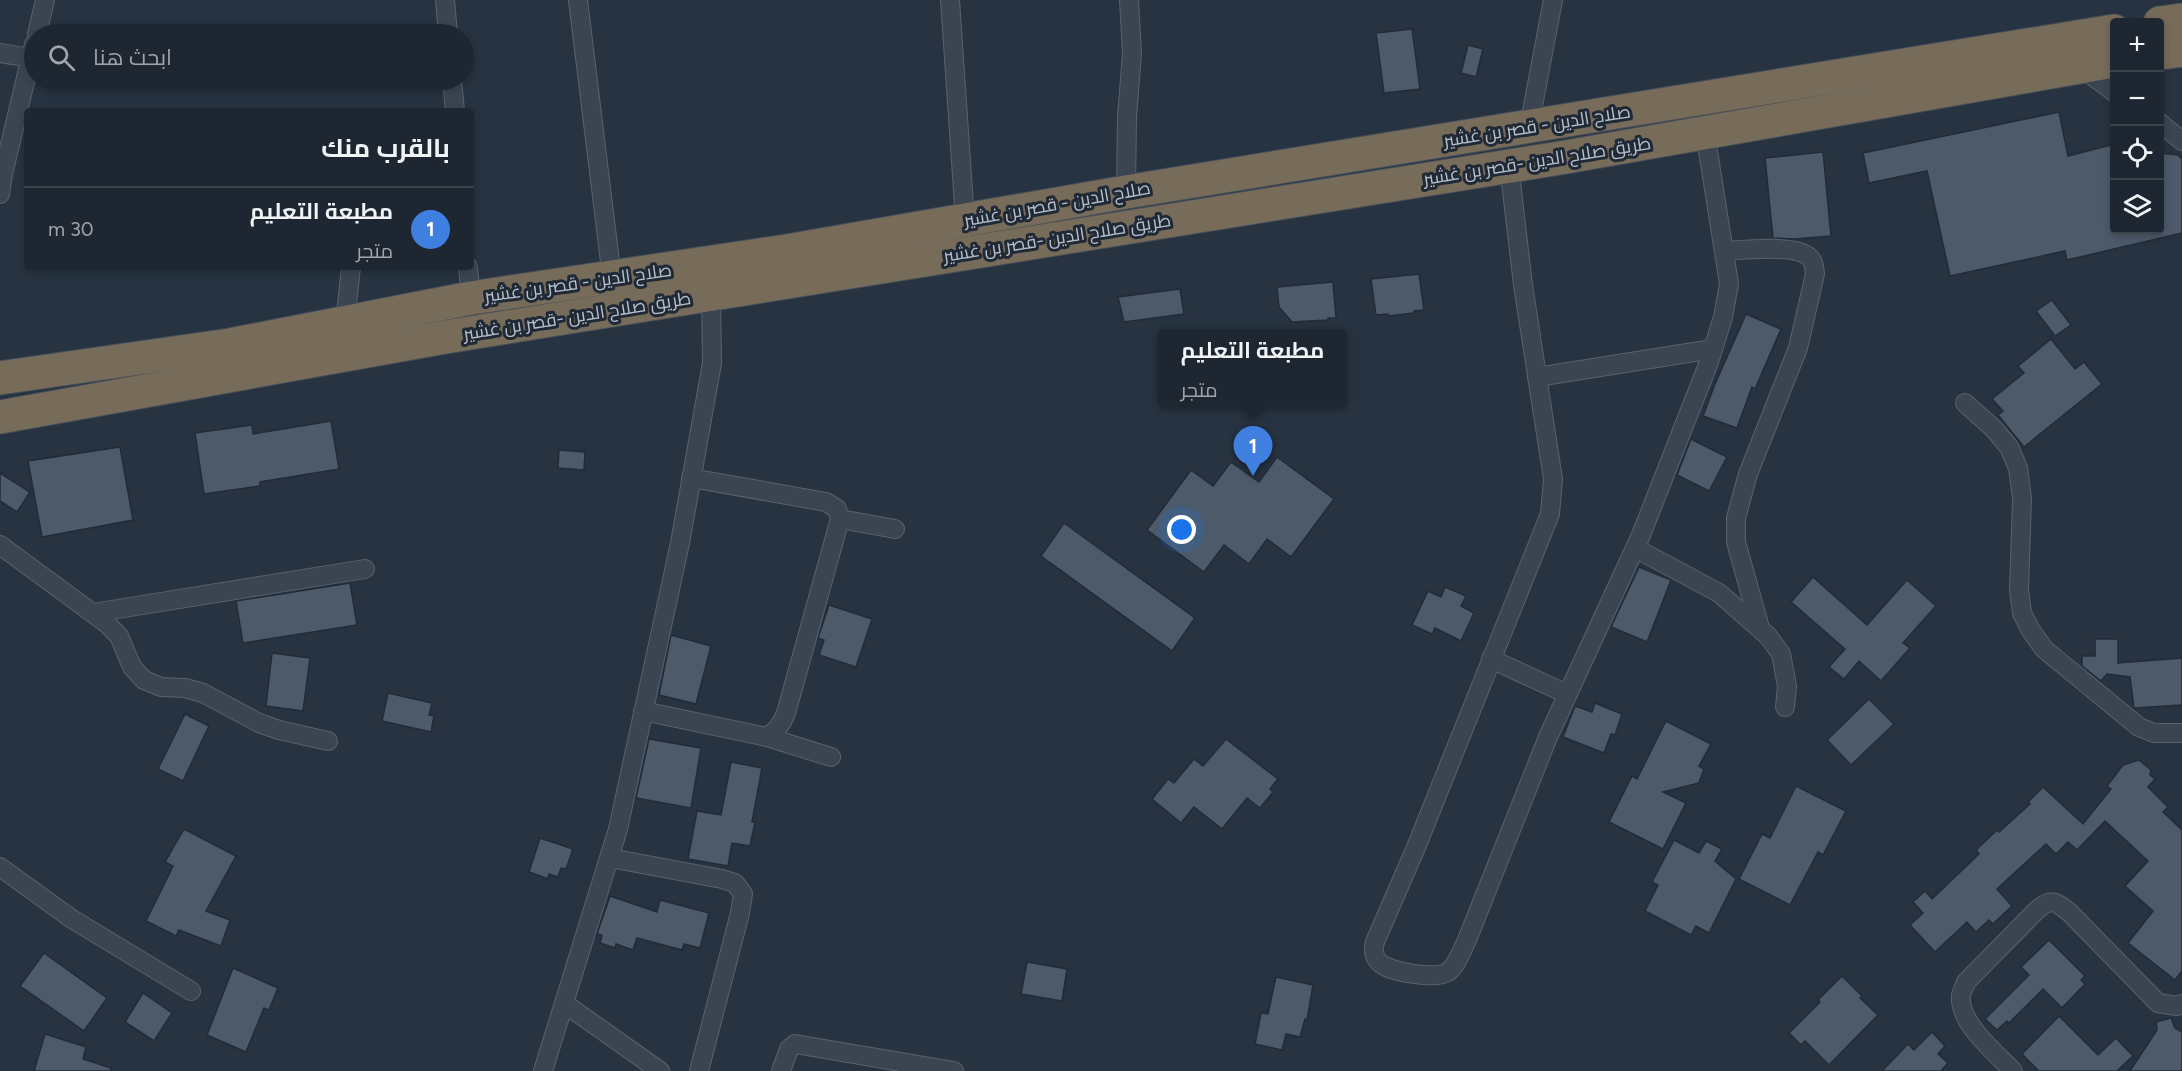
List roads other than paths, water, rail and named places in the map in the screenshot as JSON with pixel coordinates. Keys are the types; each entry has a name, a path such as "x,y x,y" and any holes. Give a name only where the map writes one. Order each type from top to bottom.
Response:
{"highway":[{"path":"2164,23 2182,20"},
{"name":"صلاح الدين - قصر بن غشير","path":"0,378 230,345 345,322 470,283 612,278 2110,32"},
{"path":"2164,52 2182,50"},
{"name":"طريق صلاح الدين -قصر بن غشير","path":"0,417 445,337 1509,165 2110,62"},
{"path":"71,367 76,403"}],"street":[{"path":"39,24 45,0"},
{"path":"445,0 447,24"},
{"path":"578,0 612,278"},
{"path":"950,0 965,220"},
{"path":"1126,192 1127,117 1132,53 1129,0"},
{"path":"1529,127 1552,0"},
{"path":"0,53 24,52"},
{"path":"2080,67 2110,88"},
{"path":"0,194 24,88"},
{"path":"453,90 455,108"},
{"path":"2164,126 2182,141"},
{"path":"1509,165 1523,285 1553,479 1550,514 1417,845 1375,942 1373,951 1376,959 1386,968 1431,977 1447,973 1458,959 1548,737 1635,548 1713,349 1730,284 1705,132"},
{"path":"1725,251 1784,250 1808,255 1814,262 1815,274 1798,348 1748,474 1736,518 1736,542 1760,628"},
{"path":"345,322 351,270"},
{"path":"543,1071 610,858 644,711 680,543 712,363 711,294"},
{"path":"1537,377 1713,349"},
{"path":"1965,403 2002,438 2009,447 2018,468 2022,498 2019,590 2022,614 2036,639 2044,649 2139,726 2154,733 2182,733"},
{"path":"691,478 826,502 837,509 840,519 783,722 774,733 767,737"},
{"path":"840,519 895,529"},
{"path":"0,545 119,636 132,667 144,680 161,687 185,688 204,693 259,723 328,741"},
{"path":"1635,548 1719,592 1768,636 1781,654 1786,686 1785,707"},
{"path":"93,614 365,569"},
{"path":"1491,659 1568,694"},
{"path":"644,711 767,737 831,757"},
{"path":"610,858 722,879 735,883 743,894 699,1071"},
{"path":"0,867 72,919 191,990"},
{"path":"2013,1071 1974,1032 1965,1016 1961,996 1966,982 2037,910 2050,902 2055,902 2070,913 2158,1004 2177,1006 2182,1004"},
{"path":"565,1004 660,1071"},
{"path":"781,1071 789,1048 795,1044 954,1071"}],"place":[{"name":"مطبعة التعليم","path":"1253,476"}]}
